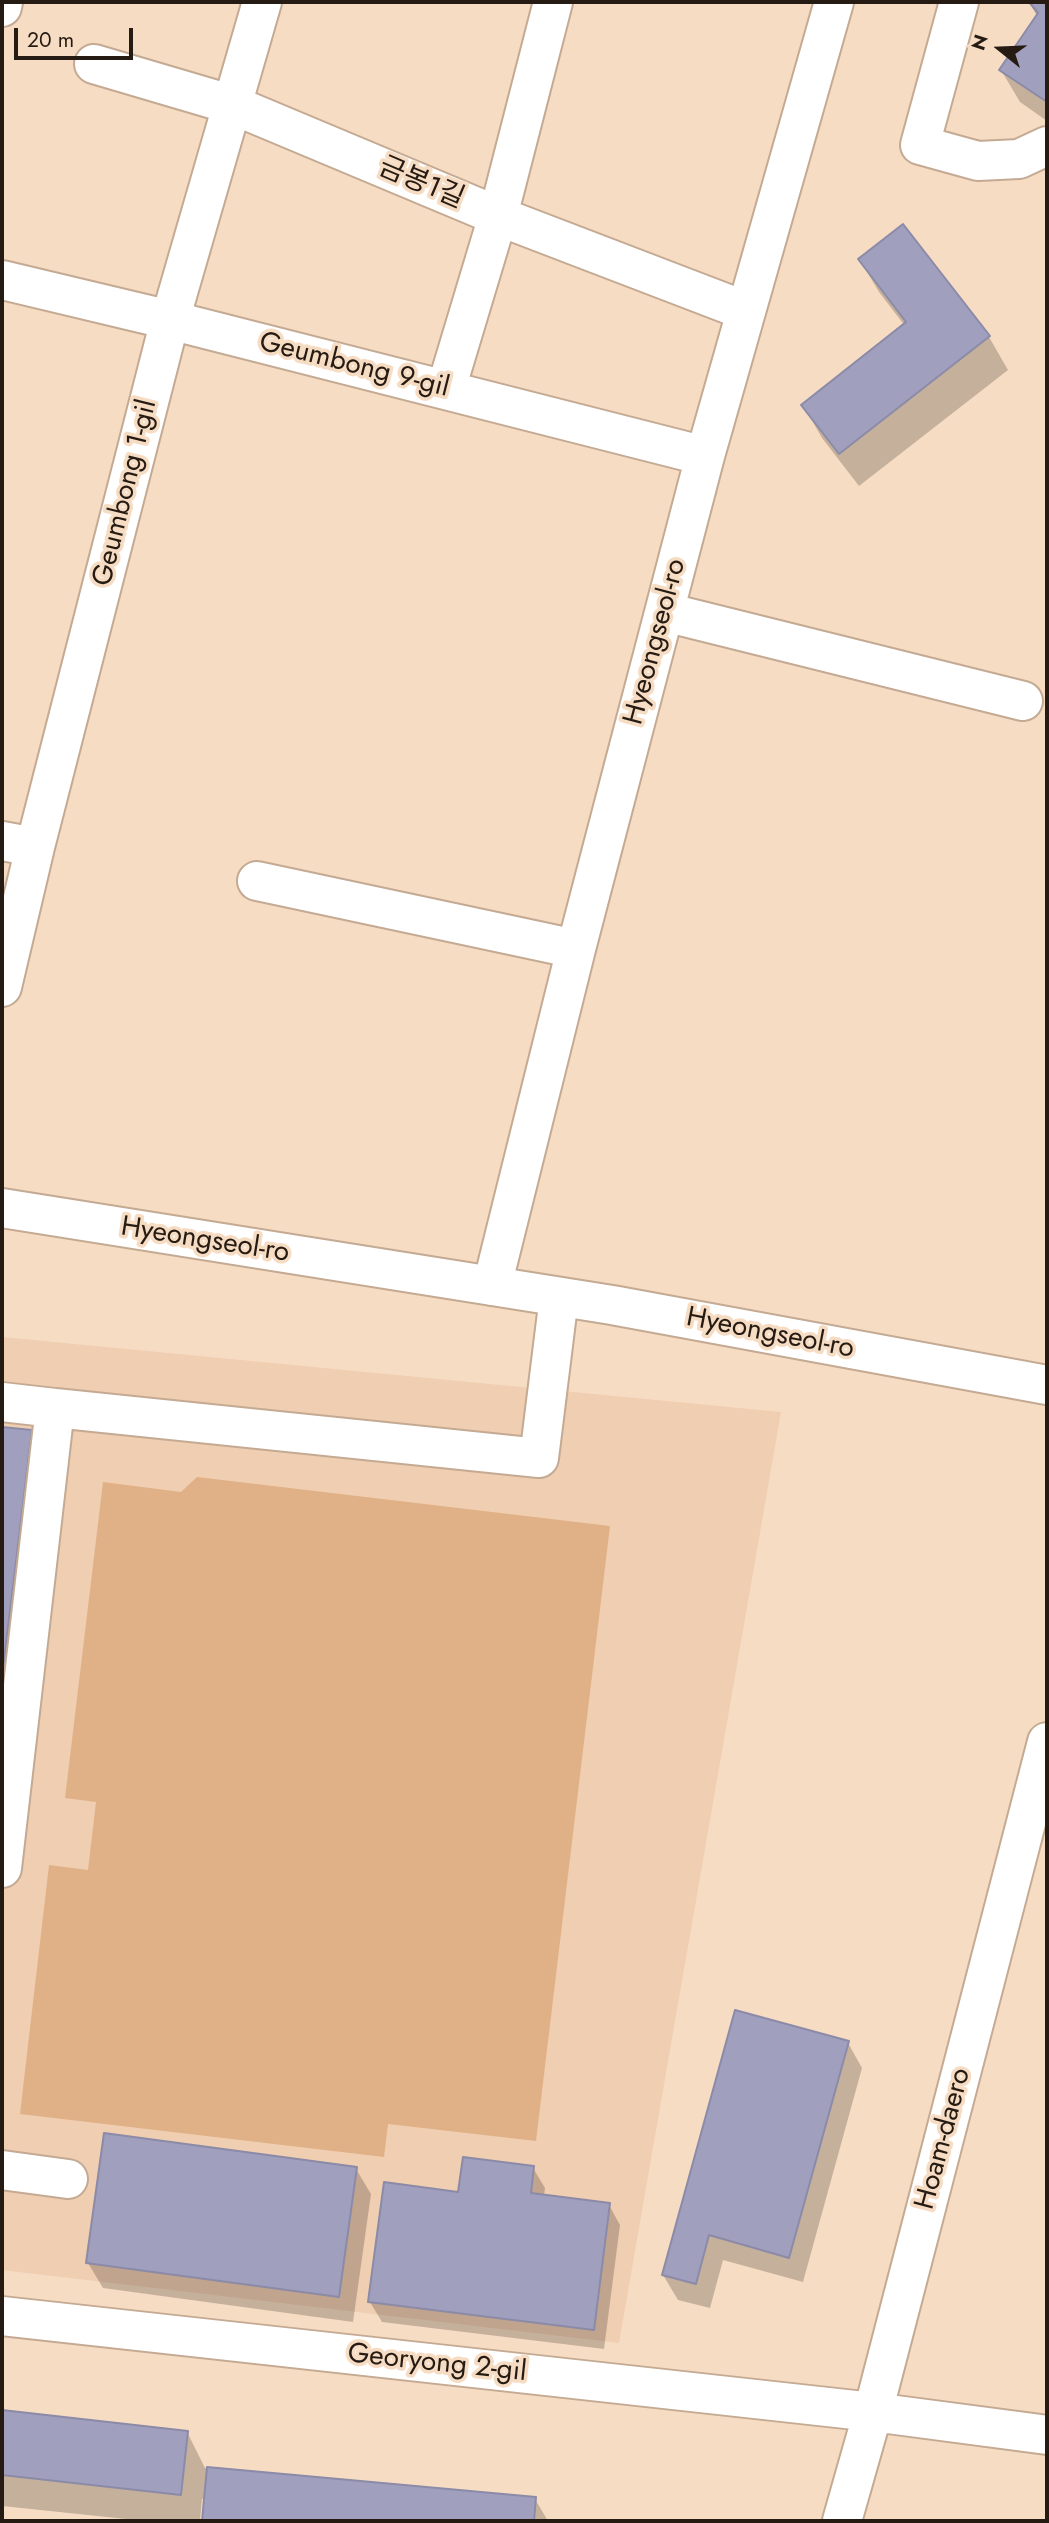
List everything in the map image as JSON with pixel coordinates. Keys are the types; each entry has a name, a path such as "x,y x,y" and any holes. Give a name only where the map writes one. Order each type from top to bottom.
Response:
{"street":[{"path":"2,8 3,2"},
{"name":"Geumbong 1-gil","path":"2,987 19,844 262,2"},
{"path":"446,389 498,216 553,2"},
{"name":"Hyeongseol-ro","path":"492,1286 576,949 705,456 834,2"},
{"path":"960,2 920,145 978,161 1020,159 1047,146"},
{"name":"금봉1길","path":"94,64 233,105 498,216 746,312"},
{"name":"Geumbong 9-gil","path":"2,280 705,456"},
{"path":"665,612 1023,701"},
{"path":"257,881 576,949"},
{"name":"Hyeongseol-ro","path":"2,1208 559,1297 1047,1385"},
{"path":"2,1402 539,1458 559,1297"},
{"path":"2,1868 55,1408"},
{"name":"Hoam-daero","path":"842,2521 1046,1752"},
{"path":"2,2170 68,2179"},
{"name":"Georyong 2-gil","path":"2,2316 873,2412 1047,2435"}],"shaded area":[{"path":"2,1337 781,1412 619,2343 2,2270"},
{"path":"197,1477 610,1526 536,2141 388,2124 384,2157 20,2114 49,1865 88,1870 96,1802 65,1798 103,1482 181,1492"}],"building":[{"path":"1029,2 1047,2 1047,102 999,70 1038,13"},
{"path":"903,224 990,336 839,454 801,405 906,322 858,259"},
{"path":"2,1427 32,1430 2,1677"},
{"path":"735,2010 849,2041 789,2258 709,2235 696,2284 662,2275"},
{"path":"104,2133 357,2167 339,2297 86,2263"},
{"path":"463,2157 534,2166 531,2193 610,2203 594,2330 368,2302 384,2182 458,2192"},
{"path":"2,2410 188,2431 181,2495 2,2475"},
{"path":"207,2467 536,2497 534,2521 202,2521"}]}
